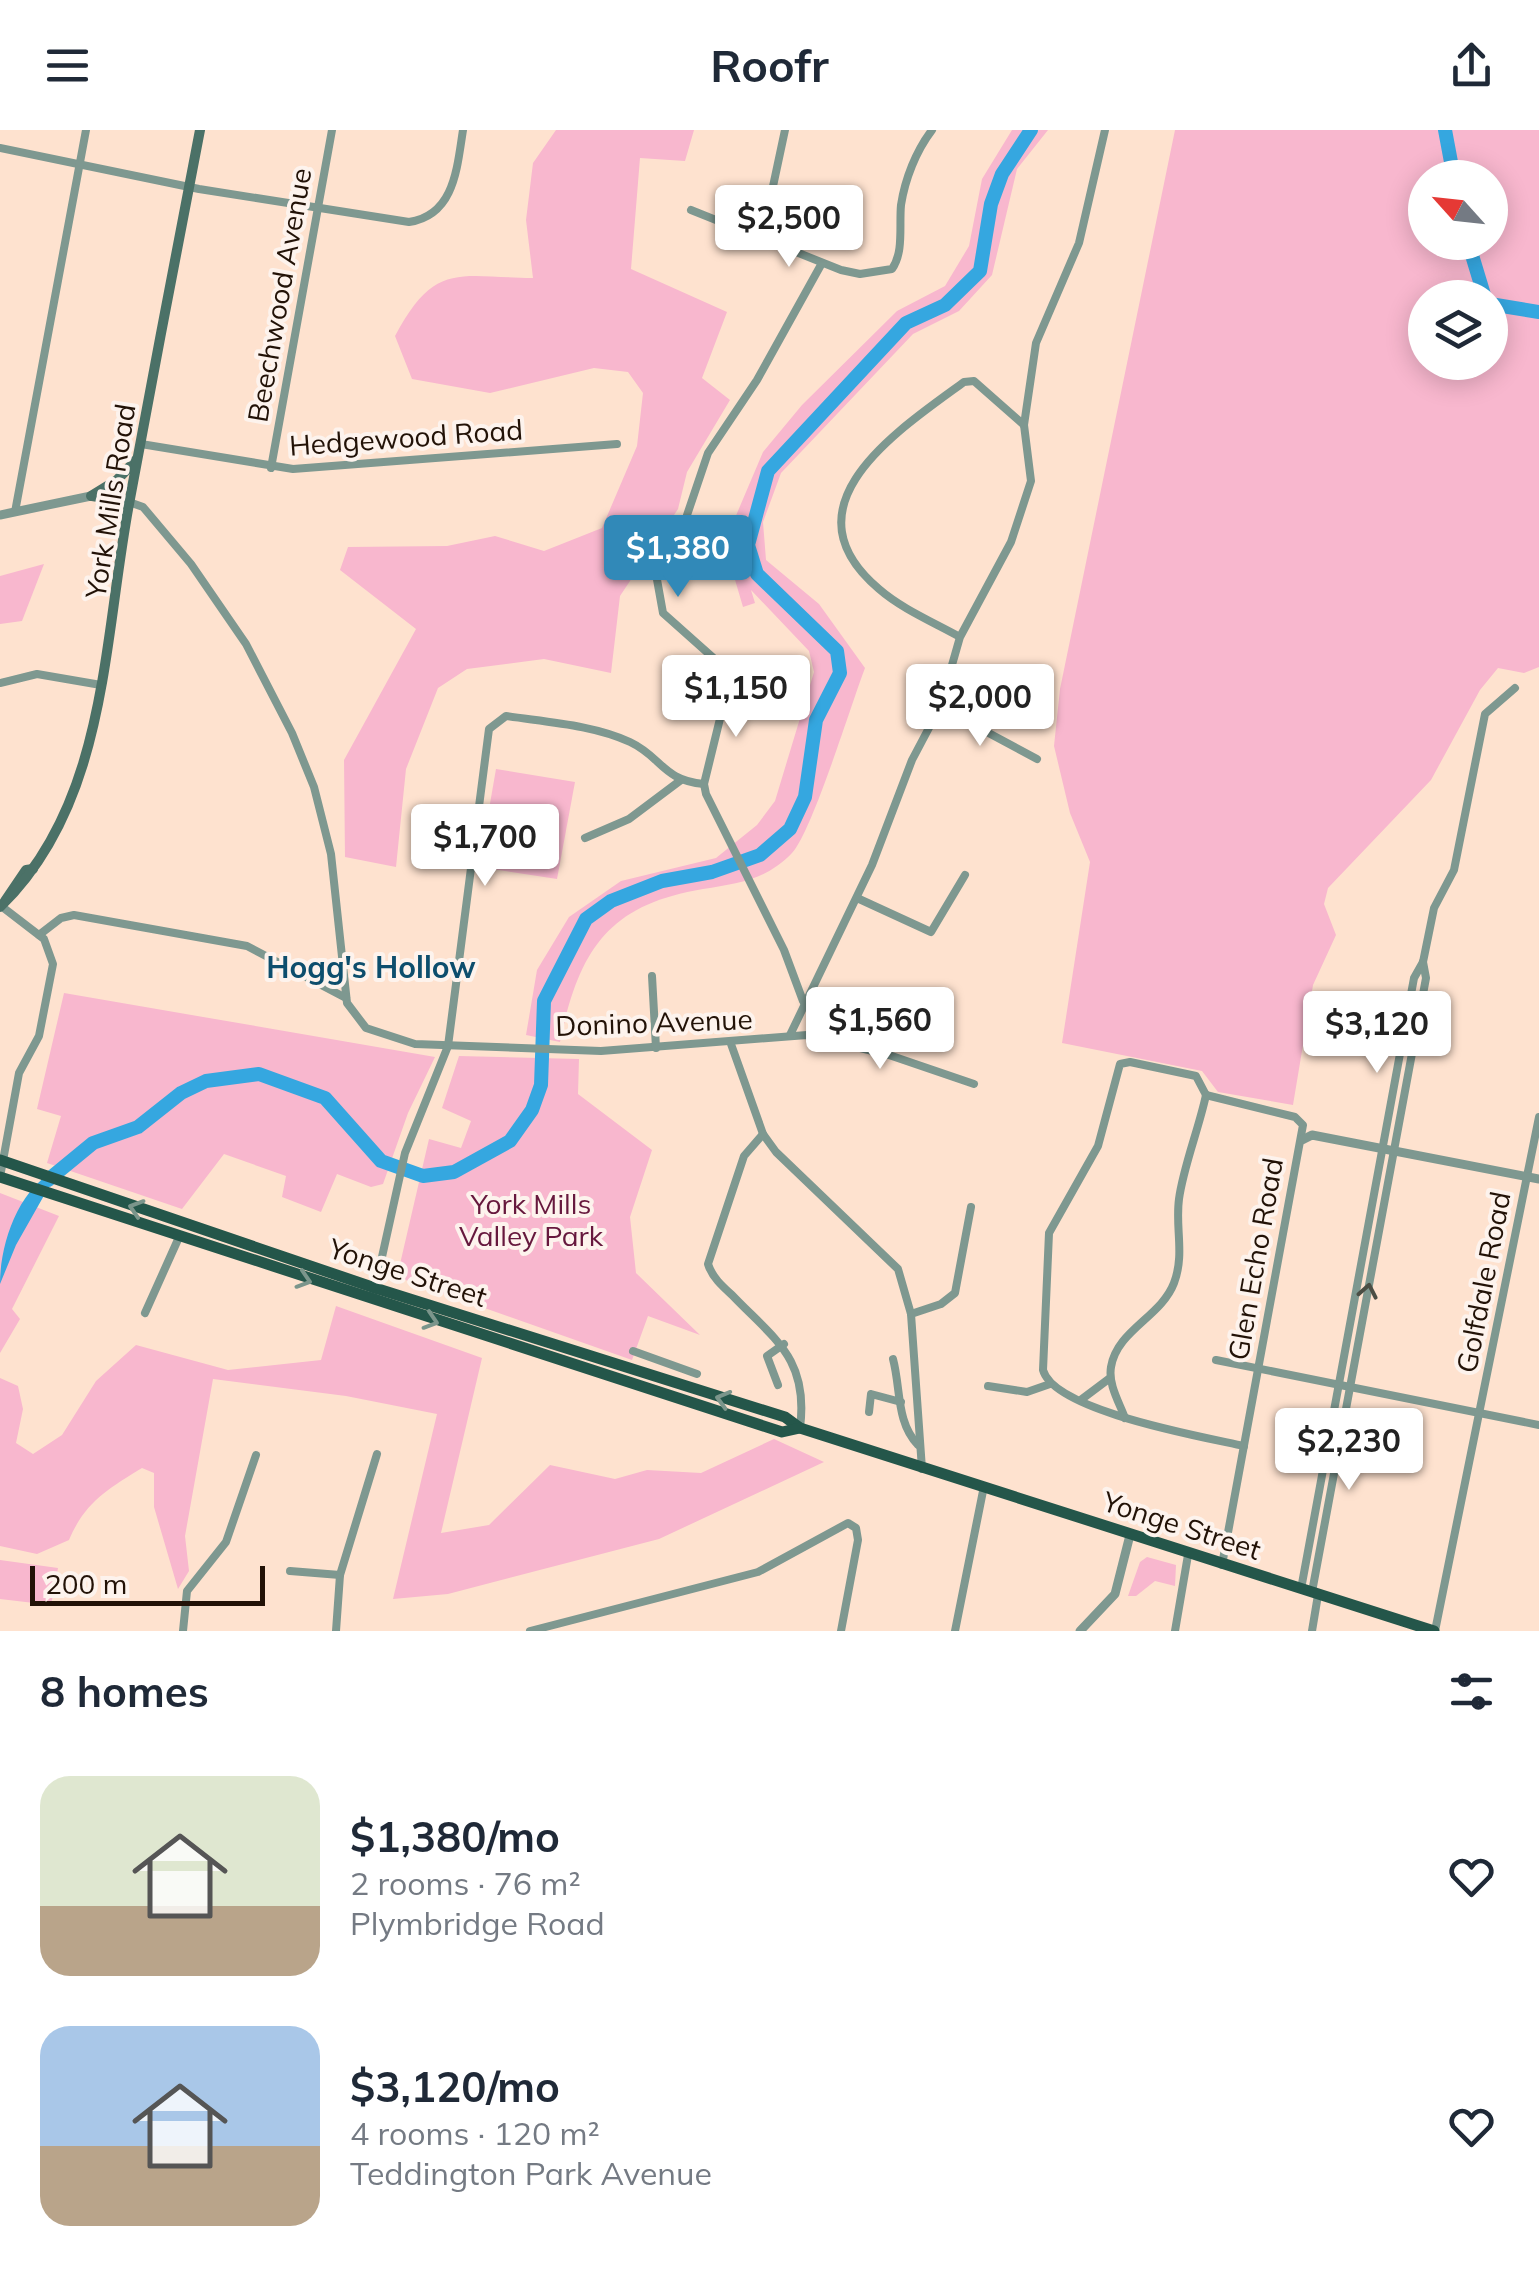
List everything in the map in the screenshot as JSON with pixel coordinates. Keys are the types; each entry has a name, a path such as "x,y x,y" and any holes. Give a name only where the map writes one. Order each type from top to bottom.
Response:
{"main road":[{"name":"York Mills Road","path":"2,905 14,898 52,844 73,799 100,684 137,458 200,130"},
{"path":"90,496 117,480 137,458"},
{"path":"90,496 113,493 129,505"},
{"name":"Yonge Street","path":"2,1161 648,1382 782,1432 800,1428 1434,1631"},
{"name":"Yonge Street","path":"0,1177 371,1302 648,1382"}],"street":[{"path":"15,512 86,130"},
{"name":"Beechwood Avenue","path":"271,468 332,130"},
{"path":"0,148 398,222 432,214 447,198 463,130"},
{"path":"762,238 785,130"},
{"path":"691,210 822,263 860,274 892,268 898,260 902,203 911,168 932,130"},
{"path":"790,1035 803,1000 857,898 912,760 940,707 960,636 995,575 1022,512 1031,481 1024,424 1036,342 1079,242 1104,130"},
{"path":"803,1000 784,950 724,836 704,784 728,686 718,662 663,612 656,574 683,528 708,453 756,380 822,263"},
{"path":"960,636 878,589 846,550 839,530 841,507 876,452 964,382 974,381 1024,424"},
{"name":"Hedgewood Road","path":"141,444 271,468 617,444"},
{"path":"0,515 90,496"},
{"path":"129,505 143,507 191,564 246,644 292,732 314,787 331,854 346,998"},
{"path":"0,682 36,674 100,684"},
{"path":"1312,1631 1310,1592 1338,1384 1414,978 1423,962 1434,908 1454,870 1484,714 1515,688"},
{"path":"940,707 1038,759"},
{"path":"371,1302 405,1152 448,1046 469,859 490,729 496,720 506,716 612,736 640,748 681,780 704,784"},
{"path":"584,838 628,819 681,780"},
{"path":"857,898 931,932 965,875"},
{"path":"0,1177 19,1073 39,1036 52,968 50,948 39,934 2,905"},
{"name":"Donino Avenue","path":"39,934 74,914 220,940 264,952 346,998 356,1019 372,1031 405,1042 656,1048 731,1044 790,1035 889,1055 974,1084"},
{"path":"1310,1592 1426,978 1423,962"},
{"path":"652,976 656,1048"},
{"path":"731,1044 764,1134 802,1180 890,1256 898,1269 911,1314 922,1468"},
{"path":"1125,1418 1110,1378 1117,1348 1160,1307 1174,1284 1181,1249 1179,1198 1206,1095 1196,1076 1130,1062 1120,1064 1098,1146 1060,1208 1047,1242 1042,1370 1050,1384 1125,1418 1244,1446"},
{"path":"1206,1095 1295,1117 1303,1125 1302,1140"},
{"name":"Golfdale Road","path":"1434,1631 1539,1117"},
{"path":"764,1134 744,1156 708,1264 724,1288 784,1344 802,1404 800,1428"},
{"path":"1302,1140 1310,1135 1539,1180"},
{"name":"Glen Echo Road","path":"1222,1565 1302,1140"},
{"path":"911,1314 940,1304 954,1293 971,1207"},
{"path":"144,1312 186,1224"},
{"path":"778,1385 767,1356 784,1344"},
{"path":"632,1352 697,1374"},
{"path":"648,1382 654,1358"},
{"path":"892,1359 905,1433 918,1445"},
{"path":"1216,1360 1539,1425"},
{"path":"1082,1399 1110,1378"},
{"path":"988,1386 1026,1392 1050,1384"},
{"path":"869,1412 872,1394 901,1402"},
{"path":"336,1631 340,1575 377,1454"},
{"path":"184,1631 187,1591 226,1542 256,1455"},
{"path":"954,1631 984,1486"},
{"path":"530,1631 758,1572 844,1524 856,1528 842,1631"},
{"path":"1080,1631 1116,1594 1130,1535"},
{"path":"1175,1631 1188,1554"},
{"path":"290,1571 340,1575"},
{"path":"580,1618 581,1630"}],"green space":[{"path":"556,130 694,130 685,161 640,158 631,269 727,312 702,378 730,400 687,472 678,509 620,596 611,673 544,659 467,669 438,688 406,769 396,867 345,857 344,760 416,629 340,570 348,547 447,546 495,536 544,551 602,528 637,446 643,393 628,372 594,368 490,393 412,379 395,336 409,312 436,284 467,276 533,278 526,220 533,163"},
{"path":"1012,130 1048,130 1017,169 992,275 959,311 913,334 781,473 763,522 766,560 819,604 865,668 800,840 792,853 762,875 670,896 621,920 588,958 560,1042 526,1035 537,970 569,917 621,881 716,858 757,825 775,801 814,672 809,651 751,590 755,603 743,607 733,573 742,568 732,525 763,452 802,405 897,311 945,286 969,246 982,179"},
{"path":"1175,130 1539,130 1539,667 1524,673 1498,668 1480,690 1431,780 1328,888 1324,904 1336,935 1313,985 1293,1105 1218,1092 1202,1071 1062,1043 1090,862 1070,813 1054,746 1060,689"},
{"path":"44,564 22,621 0,624 0,576"},
{"path":"496,769 575,782 557,879 479,867"},
{"path":"64,993 435,1057 408,1113 383,1184 371,1187 337,1174 321,1212 282,1197 286,1176 224,1154 182,1209 47,1163 61,1116 37,1109"},
{"name":"York Mills Valley Park","path":"459,1056 579,1059 578,1094 652,1150 630,1217 636,1273 700,1335 648,1316 632,1360 397,1277 429,1139 461,1148 471,1121 442,1108"},
{"path":"0,1193 59,1216 12,1309 20,1319 0,1353"},
{"path":"336,1306 482,1358 441,1533 489,1525 550,1465 615,1479 647,1470 701,1473 774,1439 824,1462 659,1539 448,1594 393,1599 437,1414 346,1396 213,1379 185,1536 189,1571 178,1589 154,1507 154,1473 142,1468 90,1506 69,1540 37,1554 0,1546 0,1378 18,1386 23,1409 16,1443 33,1454 62,1435 96,1381 136,1345 228,1370 321,1360"},
{"path":"1147,1557 1176,1565 1175,1586 1155,1581 1136,1596 1128,1596 1140,1562"},
{"path":"0,1560 58,1568 51,1605 0,1599"}],"water":[{"path":"59,1169 16,1245 0,1284 14,1217 33,1188"}],"waterway":[{"path":"48,1180 93,1143 138,1127 181,1093 206,1081 259,1074 325,1098 381,1161 423,1176 454,1172 510,1141 532,1110 541,1085 544,1001 586,919 611,901 662,881 712,872 760,855 790,829 805,797 816,720 840,673 837,651 757,574 748,545 768,471 906,323 945,305 980,271 991,204 1002,174 1031,130"},
{"path":"1445,130 1451,160"},
{"path":"1473,260 1480,280"},
{"path":"1508,307 1539,312"}],"district":[{"name":"Hogg's Hollow","path":"371,967"}]}
